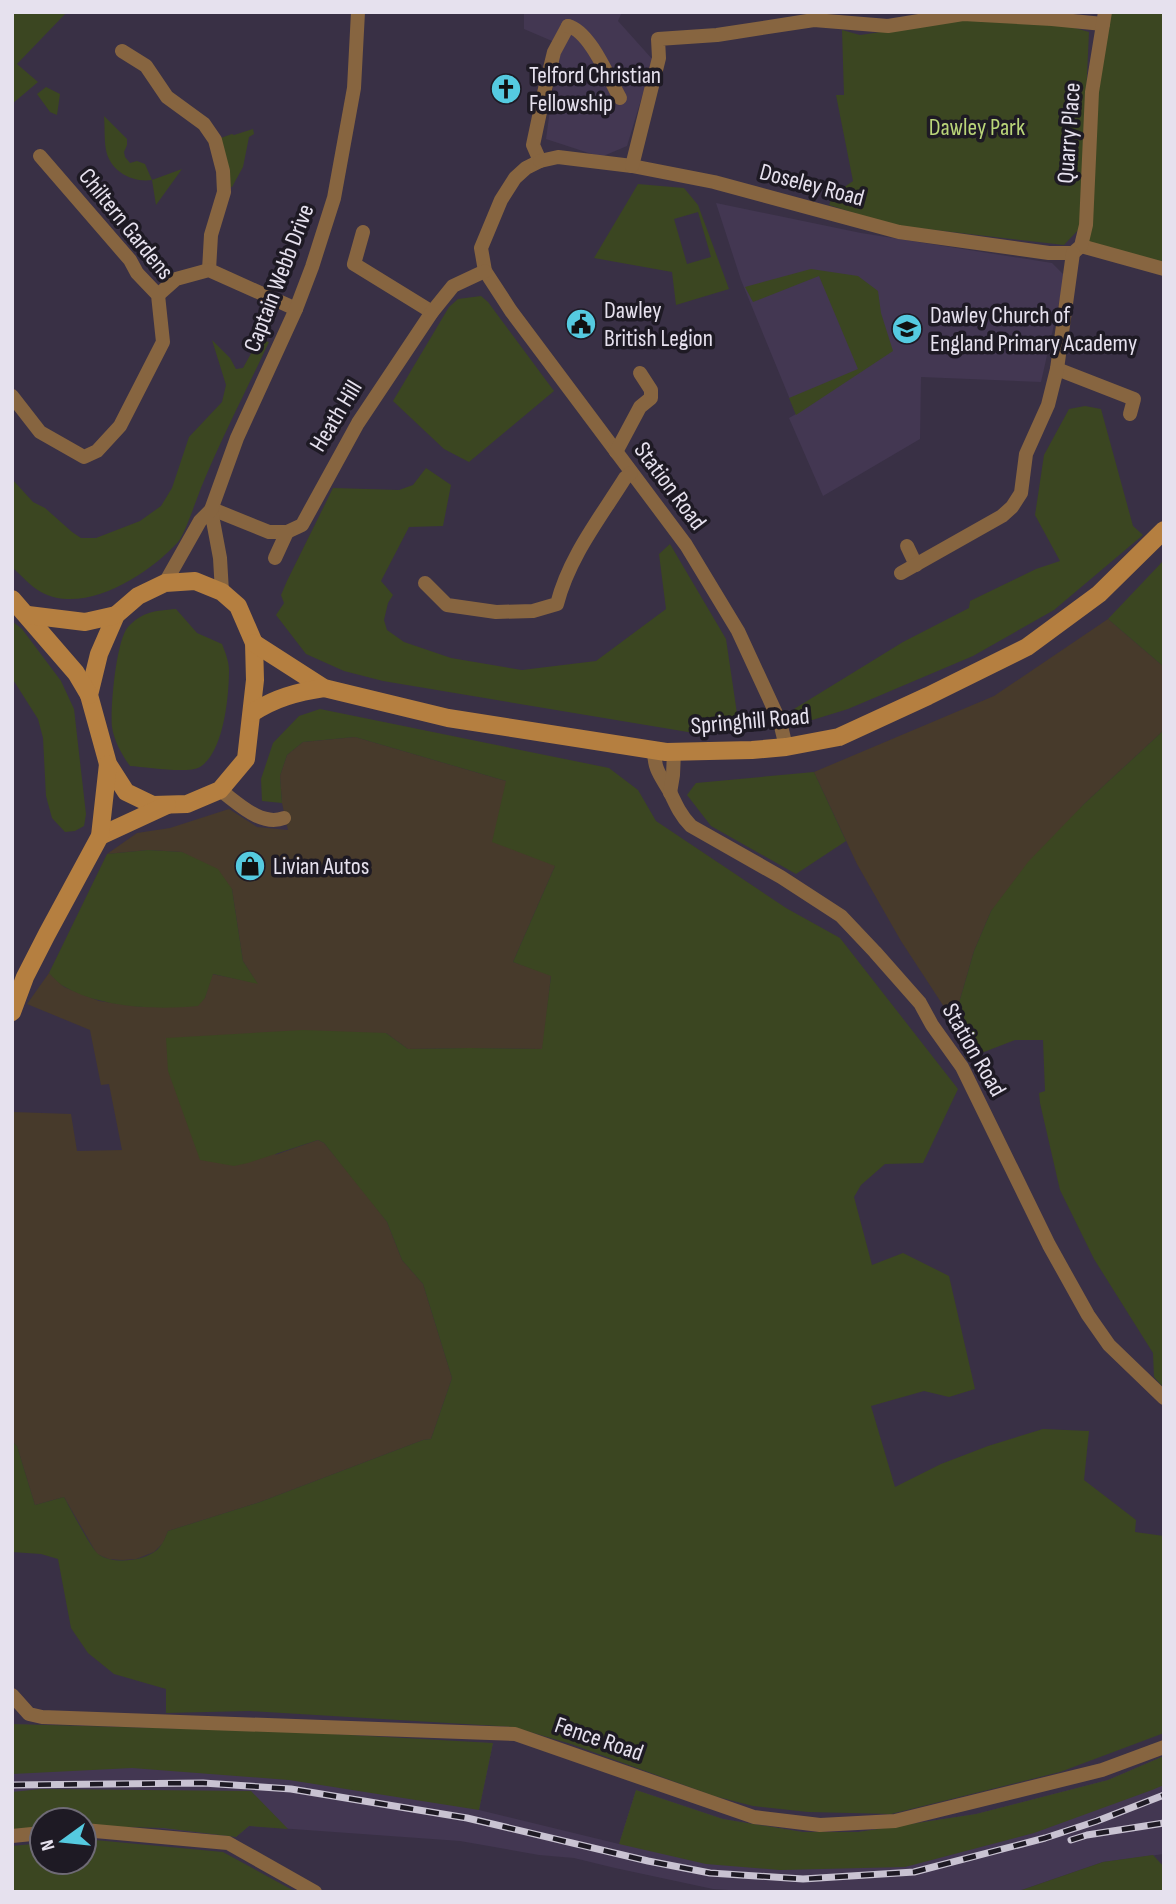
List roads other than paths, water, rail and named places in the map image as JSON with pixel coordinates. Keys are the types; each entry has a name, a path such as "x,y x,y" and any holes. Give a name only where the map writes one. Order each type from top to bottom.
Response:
{"main road":[{"name":"Springhill Road","path":"254,643 324,688 448,718 674,752 786,747 838,737 1027,647 1099,594 1164,530"},
{"path":"12,599 76,673 89,695 108,764 126,792 153,805 187,804 220,790 246,760 255,680 254,643 237,606 222,592 195,581 166,583 138,596 116,615 99,654 89,695"},
{"path":"27,615 85,622 116,615"},
{"name":"Springhill Road","path":"252,713 287,695 324,688"},
{"path":"12,1012 25,977 100,836 108,764"},
{"path":"100,836 169,804"}],"street":[{"name":"Captain Webb Drive","path":"166,583 200,521 211,510 237,438 296,309 312,267 334,198 354,88 358,12"},
{"path":"632,166 659,58 658,39 717,35 814,20 888,26 963,14 1104,18"},
{"name":"Quarry Place","path":"901,573 1002,516 1021,493 1026,454 1048,405 1058,369 1077,249 1086,225 1092,92 1104,18"},
{"path":"568,19 590,43 620,99"},
{"path":"485,271 481,248 500,200 515,178 540,161 533,145 554,52 568,19"},
{"path":"122,51 146,66 167,97 204,124 215,140 223,171 224,192 211,234 209,270"},
{"name":"Chiltern Gardens","path":"12,396 40,432 84,457 97,451 120,426 163,342 158,295 40,156"},
{"name":"Doseley Road","path":"540,161 558,157 632,166 714,182 899,232 1036,251 1077,249 1164,269"},
{"path":"363,232 354,264 432,312"},
{"path":"158,295 177,279 209,270 296,309"},
{"name":"Heath Hill","path":"287,532 302,525 358,423 432,312 453,286 485,271"},
{"name":"Station Road","path":"485,271 511,310 686,545 738,631 780,722 786,747"},
{"path":"1058,369 1134,399 1130,414"},
{"path":"616,452 640,407 651,398 651,390 640,373"},
{"path":"425,583 447,605 495,612 533,611 557,604 563,581 582,545 631,472"},
{"path":"222,592 220,558 211,510 217,510 269,532 287,532 275,558"},
{"path":"907,546 916,565"},
{"name":"Station Road","path":"654,750 654,762 660,777 673,802 691,826 781,877 841,916 920,1003 961,1067 1049,1245 1088,1315 1109,1345 1164,1398"},
{"path":"670,793 674,752"},
{"path":"220,790 254,815 276,821 284,818"},
{"name":"Fence Road","path":"12,1695 29,1714 42,1717 515,1734 754,1816 820,1825 895,1821 1102,1770 1164,1747"},
{"path":"98,1831 228,1843 315,1892"}],"railway":[{"path":"12,1785 203,1783 291,1789 467,1818 710,1873 803,1879 914,1872 1045,1838 1164,1795"},
{"path":"1071,1840 1164,1823"}],"place":[{"name":"Telford Christian Fellowship","path":"506,89"},
{"name":"Dawley British Legion","path":"581,324"},
{"name":"Dawley Church of England Primary Academy","path":"907,329"},
{"name":"Livian Autos","path":"250,866"}],"park label":[{"name":"Dawley Park","path":"977,127"}]}
